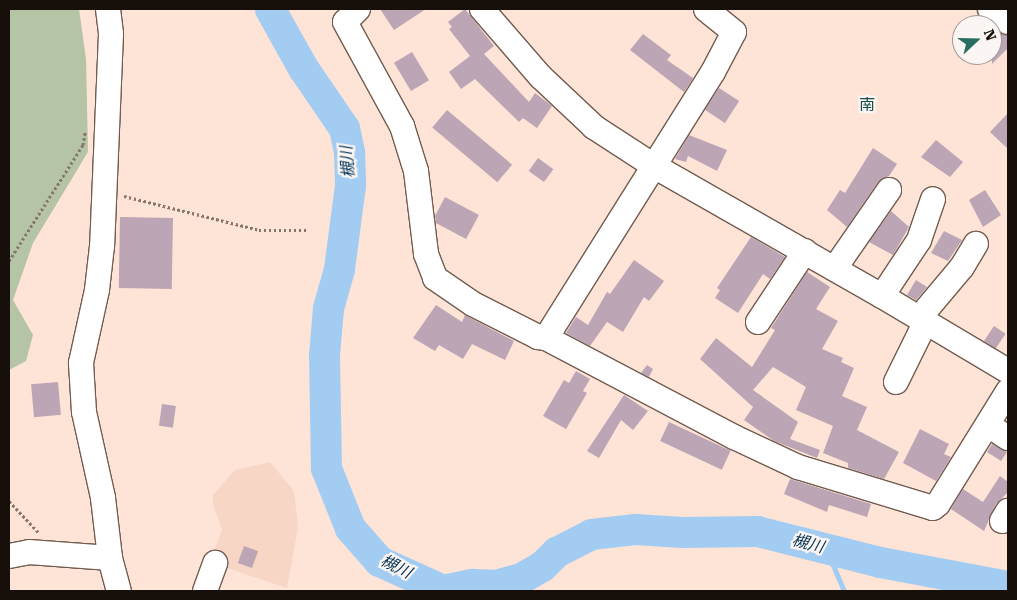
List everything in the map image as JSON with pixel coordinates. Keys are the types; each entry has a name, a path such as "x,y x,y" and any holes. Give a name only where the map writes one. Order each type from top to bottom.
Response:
{"street":[{"path":"108,9 111,34 104,197 97,290 81,363 84,412 103,498 110,558 119,591"},
{"path":"358,9 345,22 368,59 402,126 416,171 426,254 435,278 473,304 538,338 546,338 734,438 798,467 932,508 938,504 1008,391"},
{"path":"482,9 541,77 594,127 654,166 923,319 1008,372"},
{"path":"546,338 572,291 654,166 734,32 706,9"},
{"path":"990,9 1008,22"},
{"path":"835,268 889,190"},
{"path":"882,296 919,240 933,200"},
{"path":"896,382 923,319 962,267 976,244"},
{"path":"758,322 805,252"},
{"path":"988,425 1008,438"},
{"path":"9,556 29,552 110,558"},
{"path":"205,591 216,562"}],"path":[{"path":"9,261 83,145 85,126"},
{"path":"104,197 124,196 259,230 306,230"},
{"path":"9,501 59,554"}],"shaded area":[{"path":"270,462 294,491 298,528 287,588 221,566 212,558 222,529 213,505 213,495 235,470"}],"green space":[{"path":"9,9 79,9 86,59 88,152 33,243 13,300 33,335 26,361 9,370"}],"building":[{"path":"380,9 426,9 394,30"},
{"path":"465,9 494,46 484,54 529,102 535,93 552,106 537,128 523,118 519,122 475,79 461,89 449,72 470,56 449,29 452,27 448,22"},
{"path":"1002,32 1008,35 1008,48 1002,54"},
{"path":"643,34 671,55 667,60 693,78 684,92 630,50"},
{"path":"412,52 429,80 411,91 394,63"},
{"path":"719,88 739,101 725,123 705,110"},
{"path":"447,110 512,165 497,182 432,128"},
{"path":"1008,113 1008,149 990,132"},
{"path":"689,135 727,150 717,171 688,156 686,162 675,159"},
{"path":"936,140 963,162 950,177 921,157"},
{"path":"873,148 897,164 889,176 878,182 847,227 827,210 840,190 845,193"},
{"path":"538,158 553,169 544,182 529,171"},
{"path":"985,190 1001,215 983,227 969,200"},
{"path":"445,197 479,215 466,239 436,223 435,216"},
{"path":"891,211 909,227 893,255 869,242"},
{"path":"120,217 173,218 172,289 119,288"},
{"path":"944,231 962,240 948,261 931,253"},
{"path":"751,237 785,257 770,279 763,274 738,313 715,298 720,290 717,288"},
{"path":"634,260 664,281 649,301 644,297 623,332 607,322 590,346 566,333 576,317 588,325 607,292 610,294"},
{"path":"807,272 830,287 816,309 838,321 822,349 843,358 841,362 854,368 842,396 867,407 857,430 899,452 884,479 848,468 848,463 823,453 833,426 796,410 806,387 773,367 753,390 798,422 790,439 820,450 817,458 774,441 744,420 753,407 700,359 716,338 752,367 775,330 771,328"},
{"path":"916,280 927,287 916,300 907,295"},
{"path":"436,305 462,322 465,315 514,341 505,360 472,344 463,359 439,345 435,351 413,338"},
{"path":"994,326 1006,334 996,349 984,341"},
{"path":"647,365 653,369 649,377 641,373"},
{"path":"576,371 590,379 583,391 587,393 566,429 543,416 564,380 569,383"},
{"path":"58,382 61,415 34,417 31,384"},
{"path":"624,395 648,411 633,430 621,420 599,458 587,451"},
{"path":"162,404 176,406 173,428 159,426"},
{"path":"669,422 731,451 722,470 660,441"},
{"path":"920,429 949,444 944,454 951,457 936,481 903,463"},
{"path":"992,444 1007,452 1001,461 987,452"},
{"path":"1000,476 1008,482 1008,492 996,504 984,531 951,509 963,489 983,502"},
{"path":"790,479 871,504 867,517 829,505 827,512 784,494"},
{"path":"244,546 258,551 252,568 238,563"}],"waterway":[{"name":"槻川","path":"270,9 303,68 344,128 349,152 350,185 339,269 328,308 324,355 326,468 350,528 379,561 443,590 472,584 495,585 521,578 542,566 556,552 591,534 635,529 682,532 757,531 880,562 1008,586"},
{"path":"826,549 844,591"},
{"name":"槻川","path":"494,591 495,585"}],"district":[{"name":"南","path":"867,105"}]}
